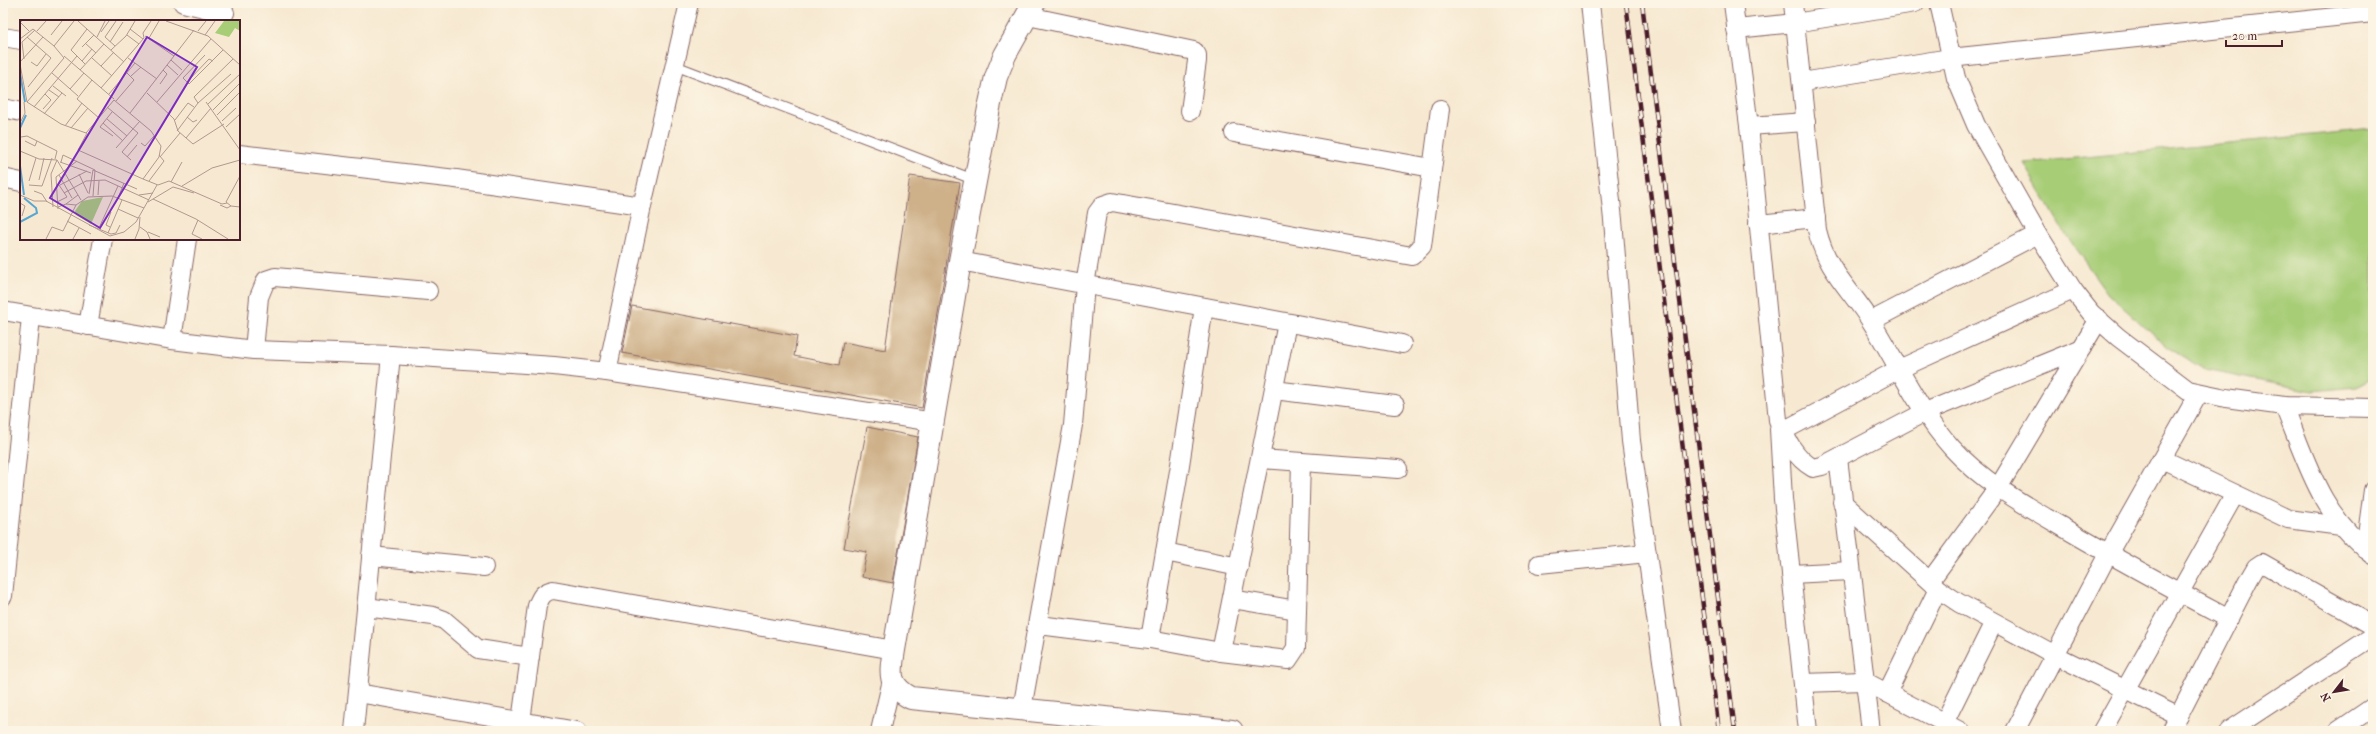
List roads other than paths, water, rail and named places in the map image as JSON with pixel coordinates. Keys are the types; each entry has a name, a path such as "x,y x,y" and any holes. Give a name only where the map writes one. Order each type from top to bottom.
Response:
{"street":[{"path":"182,3 225,12"},
{"path":"607,372 642,206 676,66 689,3"},
{"path":"1590,3 1613,220 1631,442 1672,731"},
{"path":"1733,3 1749,126 1758,224 1781,426 1783,499 1808,731"},
{"path":"1793,3 1816,218 1821,245 1828,262 1871,321 1925,412 1953,449 1998,488 2108,554 2229,620"},
{"path":"1736,29 1795,23 1914,3"},
{"path":"1939,3 1950,58 1956,78 1976,125 2038,234 2073,290 2099,319 2178,383 2199,393 2284,406 2373,408"},
{"path":"880,731 892,680 894,650 934,422 960,260 996,77 1005,56 1031,9 1194,51 1197,55 1197,61 1190,111"},
{"path":"1802,82 1950,58 2373,13"},
{"path":"3,36 20,40"},
{"path":"3,108 20,112"},
{"path":"1022,709 1039,625 1074,425 1085,285 1096,213 1103,206 1112,202 1412,256 1422,246 1440,109"},
{"path":"1749,126 1806,122"},
{"path":"1234,133 1432,168"},
{"path":"240,154 456,179 642,206"},
{"path":"3,178 20,182"},
{"path":"1758,224 1816,218"},
{"path":"1871,321 2038,234"},
{"path":"88,326 103,240"},
{"path":"172,340 187,240"},
{"path":"960,260 1085,285 1402,344"},
{"path":"254,350 259,297 266,280 275,277 428,291"},
{"path":"1781,426 1899,369 2073,290"},
{"path":"1150,639 1204,307"},
{"path":"3,311 172,340 254,350 391,355 554,366 607,372 934,422"},
{"path":"3,596 31,317"},
{"path":"1887,693 1934,585 1998,488 2099,319"},
{"path":"1221,652 1261,459 1287,323"},
{"path":"1781,426 1797,454 1804,463 1813,468 1838,458 1925,412 2082,348"},
{"path":"354,731 391,355"},
{"path":"1274,390 1395,406"},
{"path":"2015,731 2108,554 2199,393"},
{"path":"2284,406 2323,499 2341,526 2369,552"},
{"path":"1838,458 1850,570 1871,731"},
{"path":"1261,459 1398,469"},
{"path":"2162,459 2288,519 2341,526"},
{"path":"1039,625 1150,639 1221,652 1288,660 1296,648 1301,462"},
{"path":"2369,552 2373,490"},
{"path":"2102,731 2124,688 2180,593 2235,494"},
{"path":"1842,502 1934,585 1994,624 2124,688 2175,724 2256,567 2262,563 2373,626"},
{"path":"1165,552 1239,567"},
{"path":"1539,564 1647,553"},
{"path":"371,556 484,568"},
{"path":"1791,574 1850,570"},
{"path":"521,721 537,606 545,592 553,590 894,650"},
{"path":"1232,599 1297,610"},
{"path":"366,607 433,616 444,620 478,649 530,657"},
{"path":"1803,683 1864,681 1952,727 1994,624"},
{"path":"2229,731 2373,636"},
{"path":"892,680 899,692 911,698 1022,709 1190,729 1232,731"},
{"path":"358,693 577,731"},
{"path":"2338,731 2373,707"}],"lane":[{"path":"676,66 975,180"}],"railway":[{"path":"1626,3 1719,731"},
{"path":"1642,3 1735,731"}]}
